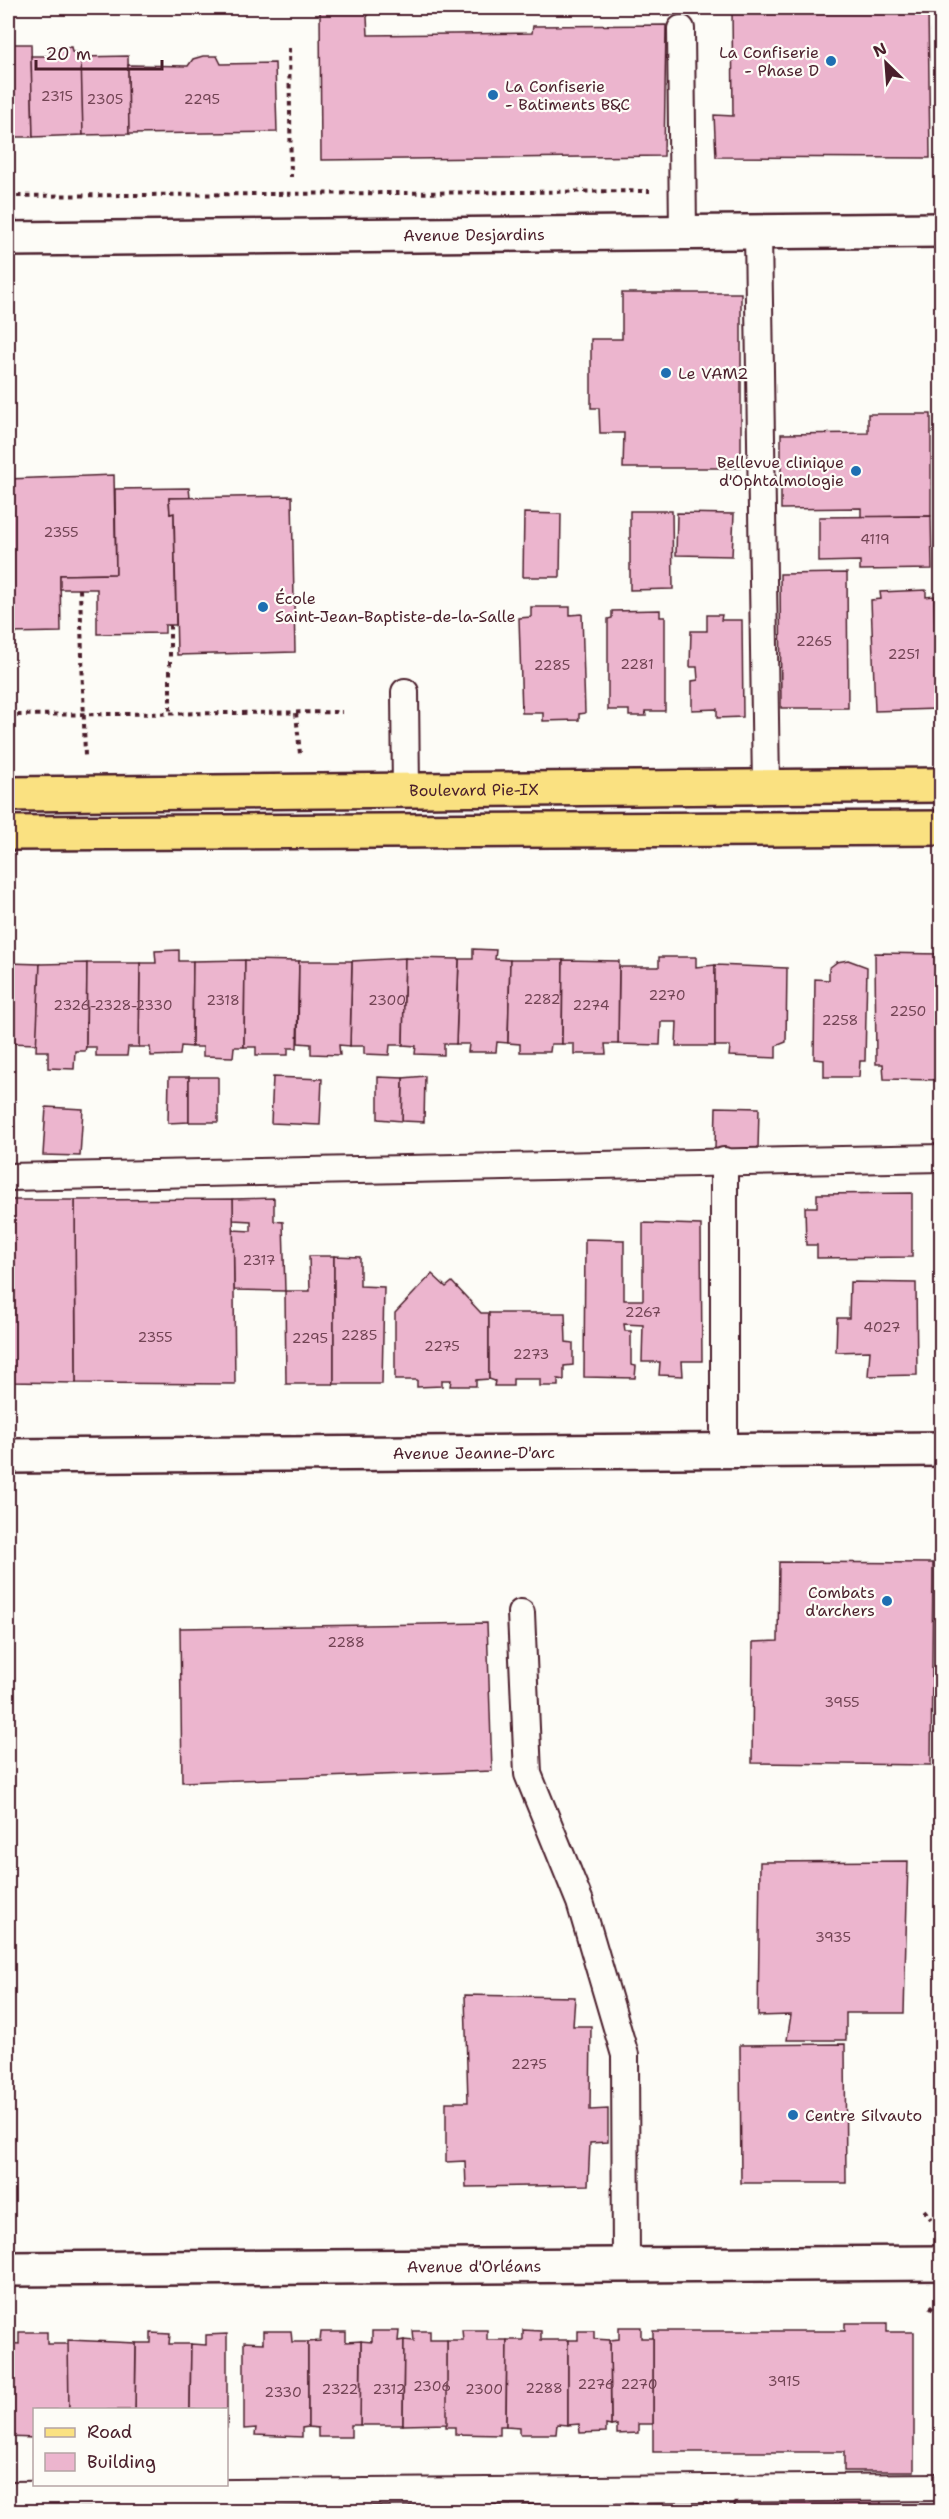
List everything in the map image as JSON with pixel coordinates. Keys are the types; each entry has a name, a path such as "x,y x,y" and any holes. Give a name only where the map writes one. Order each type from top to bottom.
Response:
{"main road":[{"name":"Boulevard Pie-IX","path":"8,794 942,785"},
{"path":"8,833 942,828"}],"street":[{"name":"Avenue Desjardins","path":"8,239 942,230"},
{"name":"Avenue Jeanne-D'arc","path":"8,1456 942,1449"},
{"name":"Avenue d'Orléans","path":"8,2269 942,2263"}],"lane":[{"path":"681,28 682,234"},
{"path":"758,233 766,787"},
{"path":"405,692 406,790"},
{"path":"8,1177 942,1158"},
{"path":"724,1161 724,1451"},
{"path":"521,1613 528,1774 580,1902 625,2055 626,2265"},
{"path":"8,2495 720,2501 942,2487"}],"path":[{"path":"289,48 291,177"},
{"path":"8,196 682,191"},
{"path":"80,589 85,758"},
{"path":"170,625 170,714"},
{"path":"8,715 342,712"},
{"path":"296,713 300,756"},
{"path":"924,2210 931,2219"},
{"path":"930,2310 935,2304"}],"building":[{"name":"La Confiserie - Batiments B&C","path":"320,8 377,8 377,12 370,12 367,17 368,35 532,33 533,26 666,25 664,156 321,160"},
{"name":"La Confiserie - Phase D","path":"732,8 928,8 930,158 716,157 714,115 733,116"},
{"path":"8,44 31,44 33,137 8,137"},
{"path":"71,47 72,52 82,53 83,135 33,137 31,56 50,56 50,48"},
{"path":"128,56 129,134 83,135 81,57"},
{"path":"217,56 221,64 275,63 277,132 129,134 128,65 188,66 193,59"},
{"name":"Le VAM2","path":"622,293 741,293 741,468 623,468 624,433 600,433 599,408 591,408 591,339 622,339"},
{"name":"Bellevue clinique d'Ophtalmologie","path":"868,414 931,414 931,516 861,517 861,508 781,509 781,434 868,433"},
{"path":"114,475 116,574 60,575 61,632 8,633 8,479"},
{"path":"189,488 190,498 169,498 170,514 174,513 176,625 165,625 165,633 97,634 97,589 60,589 60,575 116,574 115,489"},
{"path":"292,496 295,652 177,655 174,513 170,514 169,498"},
{"path":"630,511 672,511 673,589 630,590"},
{"path":"524,513 561,514 560,577 523,577"},
{"path":"677,513 734,514 732,556 676,555"},
{"path":"931,516 932,569 860,570 860,561 819,562 819,517"},
{"path":"847,573 848,708 781,708 780,574"},
{"path":"926,590 926,597 934,596 937,709 875,711 871,600 881,599 880,592"},
{"path":"531,607 570,607 570,615 582,614 585,713 579,714 579,720 543,721 543,713 522,713 519,618 531,617"},
{"path":"660,610 660,617 665,617 665,711 645,711 646,716 629,716 629,710 608,710 608,619 612,618 612,611"},
{"path":"707,615 722,615 721,620 742,620 743,717 717,718 717,709 692,710 692,681 698,680 697,667 690,667 691,631 707,631"},
{"path":"473,949 496,950 495,959 510,960 508,1043 497,1042 496,1052 468,1052 469,1044 456,1044 459,959 473,959"},
{"path":"179,950 179,961 193,961 192,1047 181,1046 180,1055 151,1056 150,1047 139,1047 140,963 156,963 155,951"},
{"path":"875,953 942,954 939,1080 884,1079 883,1064 876,1064"},
{"path":"659,957 696,957 696,967 715,965 715,1046 676,1046 677,1022 661,1022 660,1045 618,1044 619,967 659,967"},
{"path":"405,958 403,1045 390,1045 389,1055 364,1054 364,1046 350,1046 352,961"},
{"path":"405,958 459,959 456,1044 444,1044 444,1055 415,1054 416,1046 403,1045"},
{"path":"245,960 244,1047 234,1047 233,1057 203,1056 203,1047 192,1047 193,961"},
{"path":"245,960 299,961 297,1048 288,1048 288,1055 256,1055 256,1047 244,1047"},
{"path":"510,960 563,960 562,1044 551,1044 550,1052 520,1052 520,1044 508,1043"},
{"path":"563,960 619,961 618,1044 605,1044 606,1054 574,1054 574,1044 562,1044"},
{"path":"848,960 867,967 865,1061 860,1061 859,1077 824,1077 824,1060 814,1059 815,979 829,980 829,968 837,962"},
{"path":"299,961 352,961 350,1046 339,1045 340,1055 311,1054 311,1044 298,1043"},
{"path":"8,963 40,964 37,1044 8,1043"},
{"path":"87,963 85,1051 75,1051 74,1069 48,1068 48,1051 36,1051 40,964"},
{"path":"87,963 140,963 139,1047 128,1047 127,1056 96,1056 96,1047 86,1047"},
{"path":"715,965 787,968 786,1042 776,1046 776,1058 729,1056 730,1046 715,1046"},
{"path":"425,1076 424,1122 402,1121 403,1078"},
{"path":"169,1077 189,1077 189,1122 168,1123"},
{"path":"189,1077 218,1077 218,1122 189,1122"},
{"path":"273,1077 322,1079 320,1125 271,1123"},
{"path":"378,1077 403,1078 402,1121 378,1119"},
{"path":"46,1107 83,1109 80,1156 43,1155"},
{"path":"716,1107 759,1108 758,1150 715,1149"},
{"path":"912,1193 912,1257 817,1258 817,1245 806,1245 805,1207 817,1207 817,1194"},
{"path":"274,1198 274,1221 283,1222 285,1291 234,1290 233,1230 251,1231 251,1221 233,1220 233,1199"},
{"path":"233,1199 235,1384 76,1383 75,1200"},
{"path":"8,1200 75,1200 76,1383 8,1382"},
{"path":"643,1223 701,1225 702,1361 682,1361 683,1376 659,1375 660,1362 642,1362 643,1325 624,1324 625,1331 631,1331 631,1365 636,1366 635,1378 584,1377 585,1239 624,1240 624,1300 643,1300"},
{"path":"309,1256 334,1256 334,1384 286,1384 285,1291 310,1291"},
{"path":"334,1256 360,1257 360,1286 384,1287 382,1384 334,1384"},
{"path":"432,1274 446,1287 452,1282 481,1313 489,1313 489,1379 476,1380 476,1386 450,1386 451,1380 442,1380 442,1386 417,1387 417,1380 395,1380 395,1313"},
{"path":"850,1282 916,1283 917,1375 868,1376 870,1351 836,1352 837,1318 849,1318"},
{"path":"489,1313 565,1313 566,1342 573,1343 573,1365 564,1366 564,1380 558,1379 558,1386 540,1386 540,1379 513,1379 513,1386 494,1386 495,1381 489,1379"},
{"path":"779,1562 933,1563 931,1765 752,1763 753,1642 778,1641"},
{"path":"487,1623 492,1771 182,1782 180,1628"},
{"path":"908,1861 904,2013 846,2013 846,2040 787,2040 791,2015 758,2016 760,1862"},
{"path":"465,1995 575,1997 573,2026 591,2026 590,2110 608,2109 608,2142 590,2143 588,2185 466,2187 465,2161 446,2162 446,2102 468,2102"},
{"name":"Centre Silvauto","path":"845,2044 846,2183 741,2183 740,2045"},
{"path":"845,2323 887,2323 887,2332 914,2332 914,2471 844,2471 844,2452 653,2452 653,2331 845,2331"},
{"path":"619,2327 641,2327 641,2338 653,2338 653,2424 638,2424 638,2433 617,2434 617,2425 611,2426 610,2340 619,2339"},
{"path":"462,2330 487,2330 487,2340 507,2340 506,2426 500,2426 500,2435 455,2434 455,2427 446,2427 447,2340 463,2340"},
{"path":"523,2330 541,2331 541,2340 568,2340 568,2425 557,2424 556,2434 520,2434 520,2427 506,2426 507,2340 523,2340"},
{"path":"263,2331 291,2331 292,2342 308,2342 308,2427 302,2428 302,2437 255,2435 256,2428 244,2429 244,2342 263,2343"},
{"path":"372,2331 399,2331 398,2341 404,2340 403,2425 360,2425 361,2341 372,2342"},
{"path":"413,2331 430,2331 430,2340 447,2340 447,2424 403,2425 404,2340 414,2341"},
{"path":"578,2331 594,2331 594,2339 610,2340 611,2426 606,2425 606,2432 580,2433 579,2424 568,2425 568,2340 578,2340"},
{"path":"19,2332 47,2332 47,2344 70,2344 69,2408 33,2408 33,2438 8,2437 8,2343 19,2344"},
{"path":"321,2332 346,2332 346,2342 361,2341 360,2425 351,2425 351,2437 318,2437 318,2428 308,2427 308,2342 320,2341"},
{"path":"151,2333 170,2334 169,2344 191,2344 190,2408 135,2408 136,2343 151,2343"},
{"path":"227,2334 227,2408 190,2408 191,2344 206,2345 206,2335"},
{"path":"68,2340 136,2343 135,2408 69,2408"},
{"path":"783,2496 881,2497 881,2512 783,2512"}],"place":[{"name":"La Confiserie - Phase D","path":"831,61"},
{"name":"La Confiserie - Batiments B&C","path":"493,95"},
{"name":"Le VAM2","path":"666,373"},
{"name":"Bellevue clinique d'Ophtalmologie","path":"856,471"},
{"name":"École Saint-Jean-Baptiste-de-la-Salle","path":"263,607"},
{"name":"Combats d'archers","path":"887,1601"},
{"name":"Centre Silvauto","path":"793,2115"}]}
